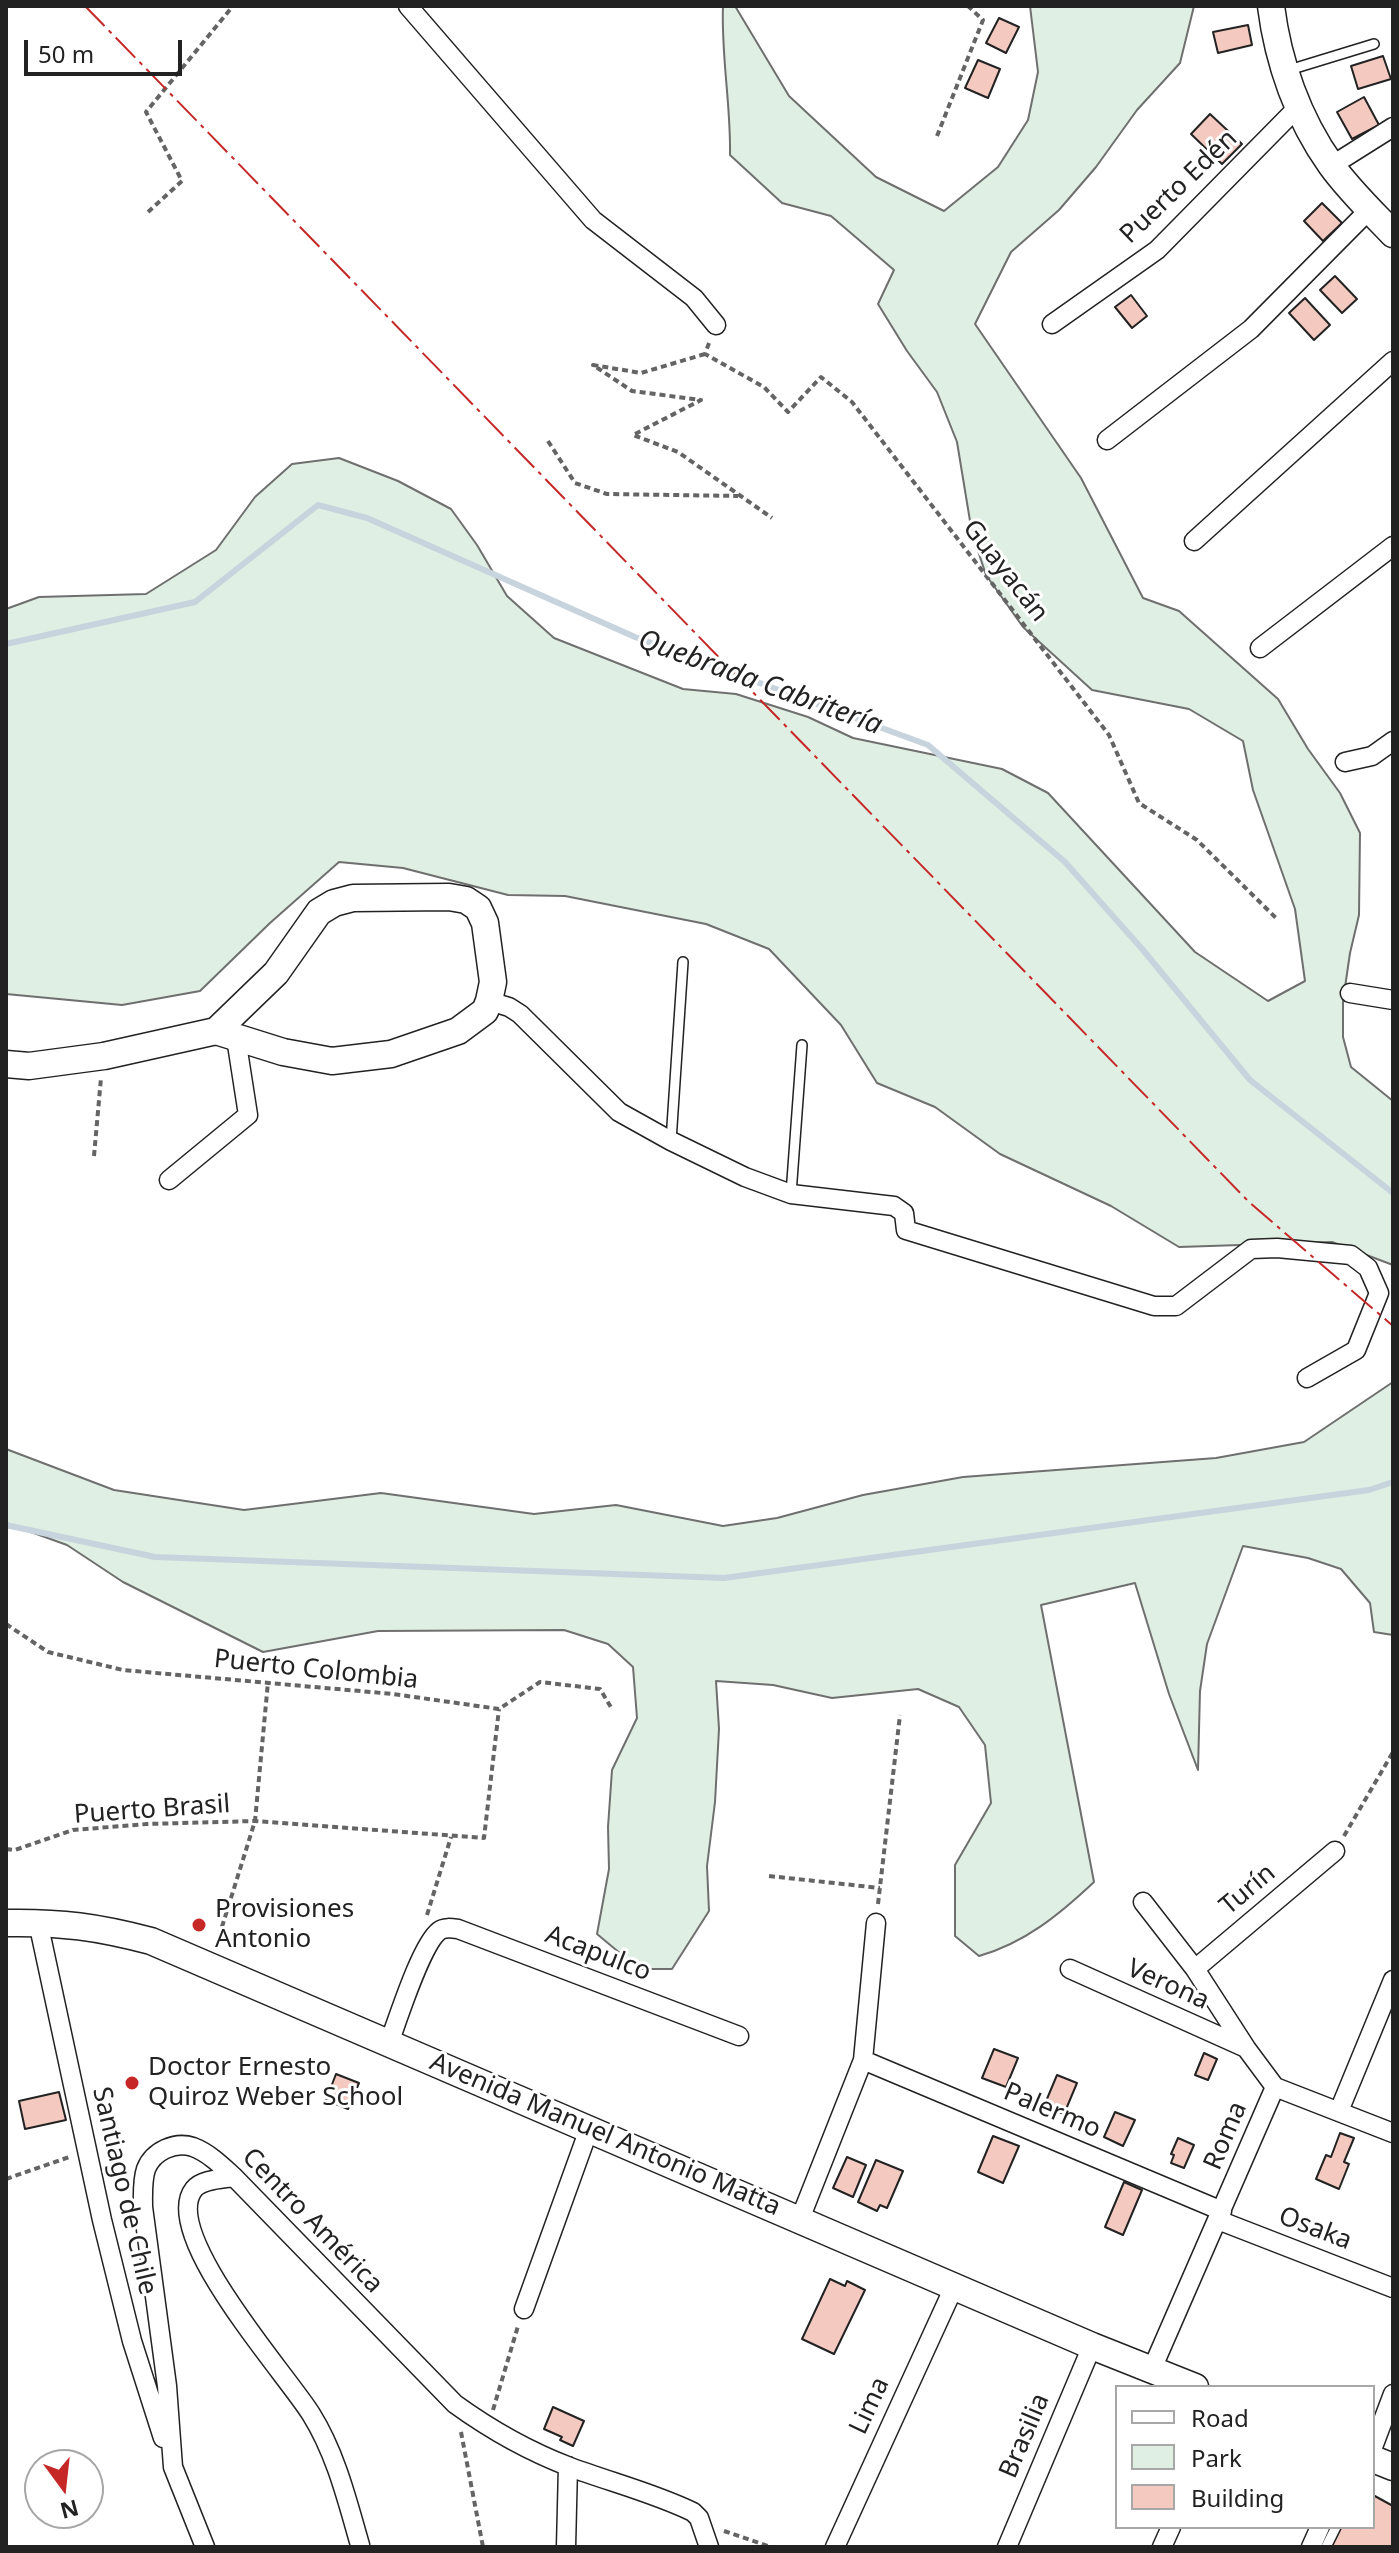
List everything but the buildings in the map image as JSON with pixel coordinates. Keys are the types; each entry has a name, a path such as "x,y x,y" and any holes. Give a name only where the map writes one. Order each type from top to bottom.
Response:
{"main road":[{"path":"1271,6 1275,35 1297,108 1331,166 1393,234"},
{"path":"6,1064 29,1066 104,1056 226,1034 283,1052 332,1061 391,1054 458,1031 479,1017 489,1001 493,982 485,923 478,908 466,900 449,897 353,898 334,903 319,912 276,973 246,1005 226,1034"},
{"name":"Avenida Manuel Antonio Matta","path":"6,1923 38,1922 102,1928 151,1941 1092,2346 1190,2385"}],"street":[{"path":"408,6 593,220 694,298 716,325"},
{"name":"Puerto Edén","path":"1052,324 1157,250 1297,108"},
{"path":"1331,166 1393,127"},
{"path":"1107,440 1251,329 1370,209"},
{"path":"1194,541 1393,361"},
{"path":"1260,648 1393,546"},
{"path":"1345,762 1372,756 1393,741"},
{"path":"1350,993 1393,1000"},
{"path":"489,1001 520,1014 619,1112 745,1177 791,1194 894,1206 904,1213 906,1230 1154,1306 1176,1306 1251,1249 1277,1248 1351,1255 1368,1268 1379,1293 1356,1350 1307,1378"},
{"path":"169,1180 248,1115 226,1034"},
{"name":"Turín","path":"1195,1969 1335,1851"},
{"name":"Roma","path":"1143,1902 1195,1969 1275,2087 1152,2369"},
{"name":"Santiago de Chile","path":"38,1922 132,2341 173,2467"},
{"path":"800,2219 863,2060 876,1923"},
{"name":"Acapulco","path":"439,1931 458,1929 739,2036"},
{"path":"389,2043 424,1954 439,1931"},
{"name":"Verona","path":"1070,1969 1246,2048"},
{"path":"1339,2111 1393,1981"},
{"name":"Palermo","path":"863,2060 1220,2215"},
{"path":"1275,2087 1393,2133"},
{"path":"524,2309 589,2129"},
{"name":"Centro América","path":"205,2547 173,2467 167,2386 143,2207 146,2167 159,2152 176,2144 193,2147 216,2160 455,2404 487,2427 568,2466 679,2505 699,2518"},
{"path":"234,2177 209,2181 196,2187 189,2199 191,2227 227,2300 311,2413 334,2458 360,2545"},
{"name":"Osaka","path":"1220,2215 1393,2288"},
{"name":"Lima","path":"835,2547 954,2287"},
{"name":"Brasilia","path":"1007,2547 1092,2346"},
{"path":"1375,2442 1393,2394"},
{"path":"566,2547 568,2466"},
{"path":"699,2518 709,2547"}],"lane":[{"path":"1286,72 1374,44"},
{"path":"671,1141 683,962"},
{"path":"791,1194 802,1045"},
{"path":"1326,2547 1335,2529"}],"path":[{"path":"148,212 182,181 146,112 233,6"},
{"path":"937,136 983,20 968,6"},
{"path":"716,325 705,354 641,373 593,365 632,391 701,400 633,435 678,452 772,518"},
{"name":"Guayacán","path":"705,354 764,387 788,412 821,377 852,402 1109,735 1139,803 1197,840 1277,919"},
{"path":"548,441 575,483 607,494 740,496"},
{"path":"94,1156 104,1056"},
{"name":"Puerto Colombia","path":"6,1624 48,1652 123,1670 393,1694 499,1709"},
{"path":"255,1821 268,1682"},
{"path":"499,1709 540,1682 600,1689 612,1709"},
{"name":"Puerto Brasil","path":"6,1849 15,1850 73,1830 255,1821 484,1838 499,1709"},
{"path":"876,1923 900,1715"},
{"path":"1335,1851 1393,1752"},
{"name":"Puerto Brasil","path":"210,1967 255,1821"},
{"path":"439,1931 425,1919 451,1837"},
{"path":"769,1876 880,1888"},
{"path":"6,2179 87,2151"},
{"path":"487,2427 524,2309"},
{"path":"455,2404 483,2547"},
{"path":"699,2518 712,2526 771,2547"}],"green space":[{"path":"723,6 735,6 789,96 876,177 944,211 998,167 1028,120 1038,72 1030,6 1194,6 1180,63 1137,110 1096,167 1059,210 1011,252 975,324 1081,478 1143,598 1179,611 1278,699 1308,749 1340,793 1360,833 1359,915 1343,1001 1343,1037 1351,1067 1393,1101 1393,1265 1332,1242 1179,1247 1111,1206 1000,1154 935,1107 877,1083 841,1025 769,949 706,924 565,896 508,895 403,868 339,862 200,991 122,1005 6,994 6,609 39,597 146,594 216,550 255,497 292,464 339,458 398,481 451,509 507,596 554,638 683,689 736,694 808,717 853,738 1002,769 1048,793 1195,952 1268,1001 1305,981 1295,909 1253,790 1243,741 1189,709 1092,690 1023,627 986,575 972,533 957,442 937,392 878,304 894,270 831,216 782,203 730,155"},
{"path":"1393,1382 1393,1635 1374,1632 1370,1603 1341,1569 1308,1558 1243,1546 1207,1644 1200,1691 1198,1770 1169,1694 1135,1583 1041,1605 1094,1882 1041,1926 1012,1943 979,1956 955,1936 955,1865 991,1803 985,1745 959,1707 918,1689 832,1698 773,1685 716,1681 719,1729 707,1866 709,1911 672,1969 639,1969 597,1934 609,1869 612,1770 637,1718 633,1667 608,1644 564,1630 378,1631 263,1652 123,1582 67,1545 6,1523 6,1449 114,1490 244,1510 381,1493 534,1514 616,1505 723,1526 777,1518 863,1495 963,1477 1216,1458 1304,1442"}],"waterway":[{"name":"Quebrada Cabritería","path":"6,644 195,602 318,505 367,518 635,637 928,745 1065,862 1143,950 1250,1080 1393,1193"},
{"path":"6,1525 155,1557 724,1578 1369,1490 1393,1482"}],"power":[{"path":"85,6 1249,1202 1393,1326"}],"place":[{"name":"Provisiones Antonio","path":"199,1925"},
{"name":"Doctor Ernesto Quiroz Weber School","path":"132,2083"}]}
